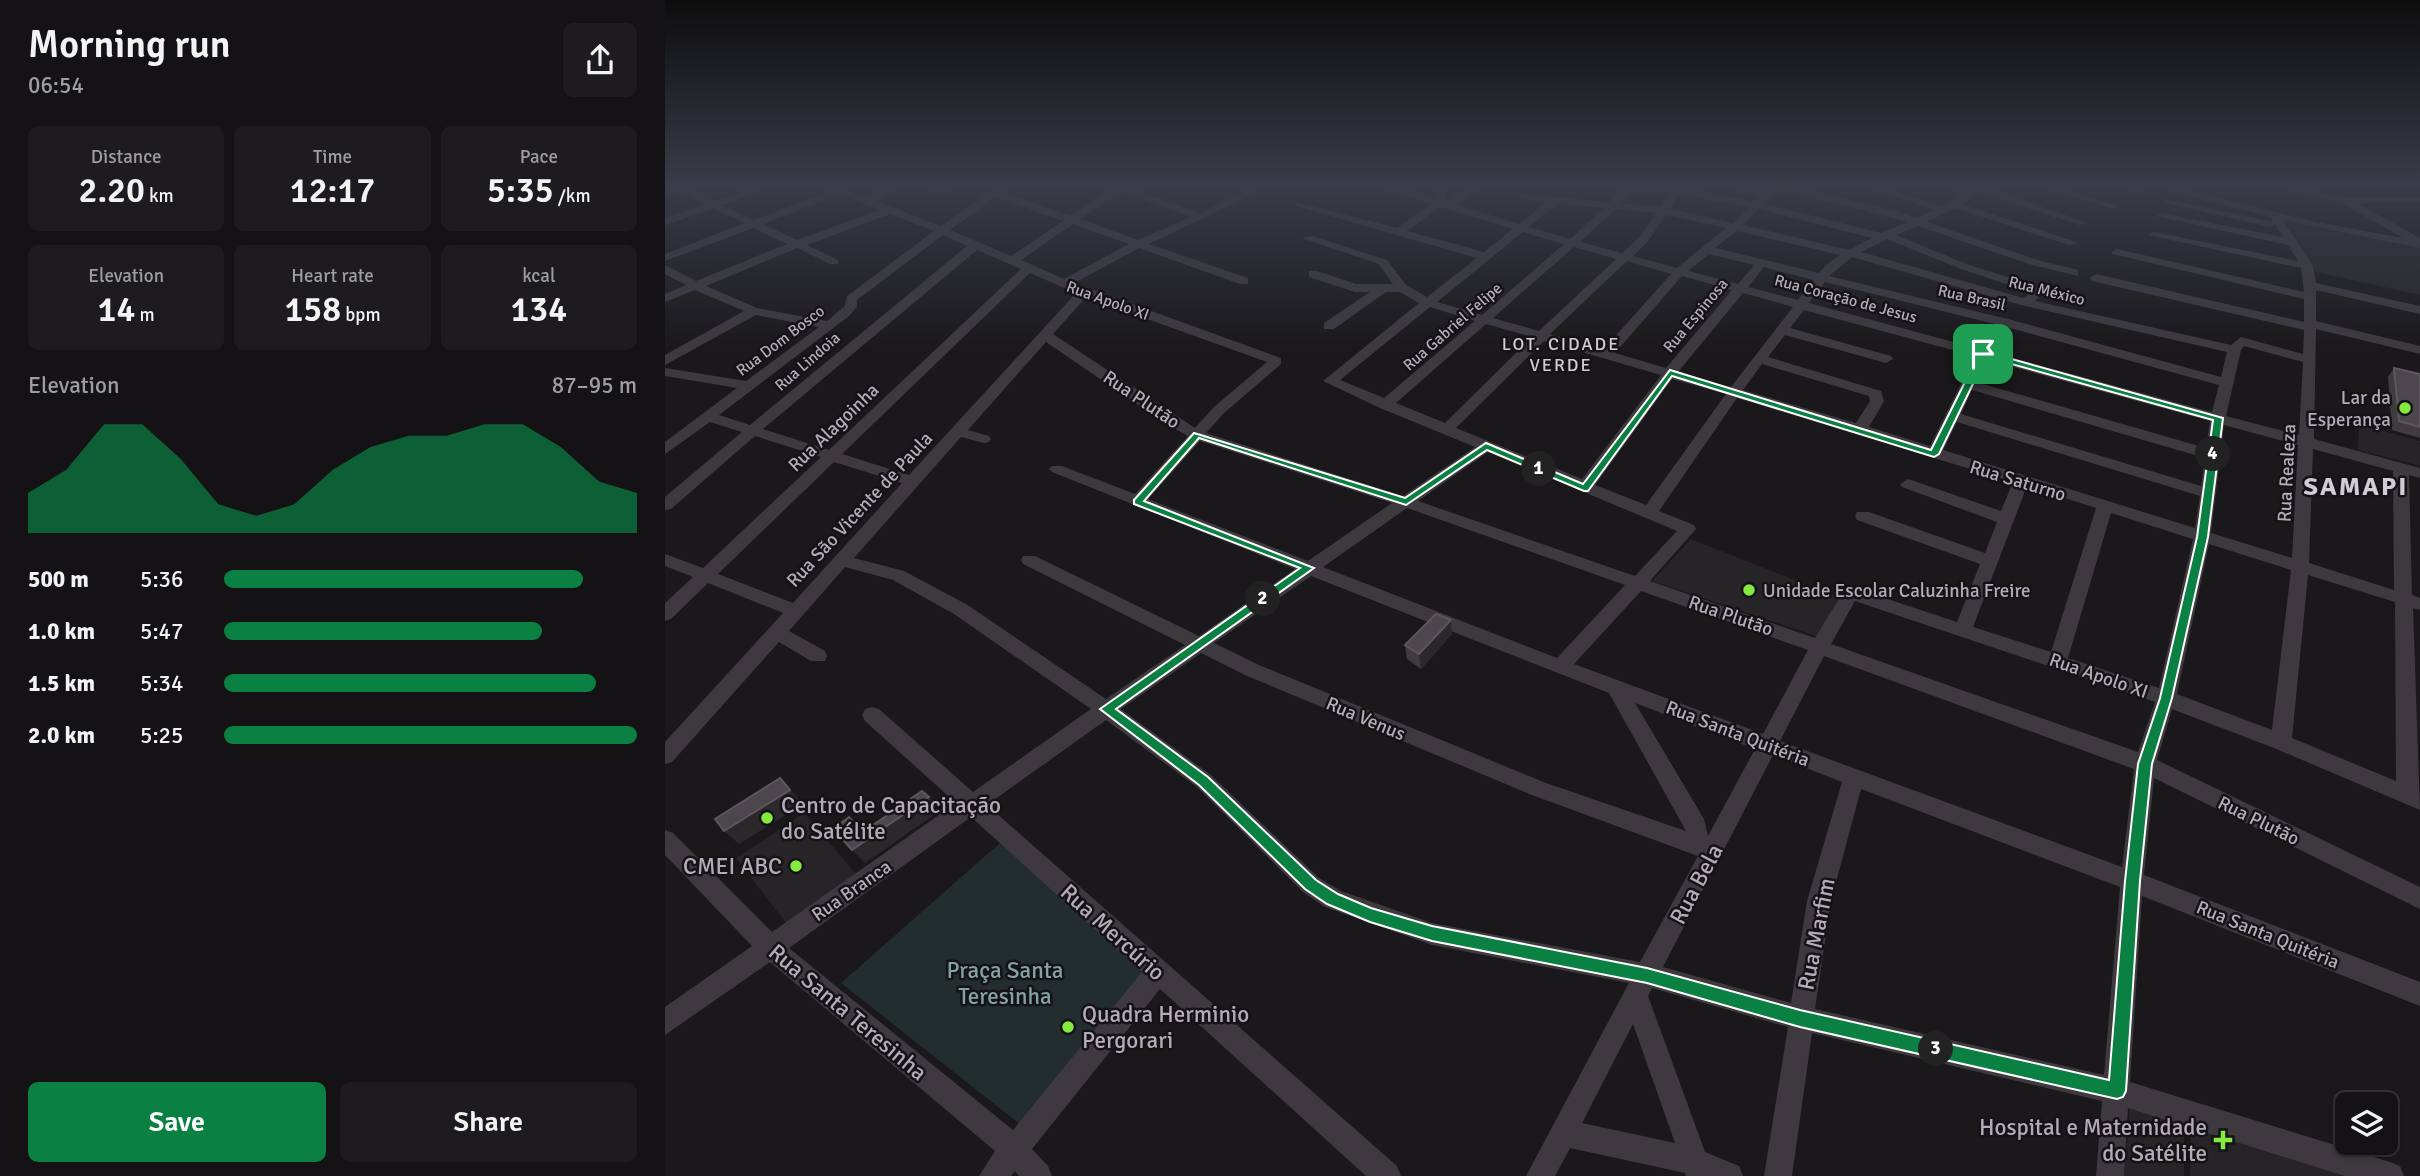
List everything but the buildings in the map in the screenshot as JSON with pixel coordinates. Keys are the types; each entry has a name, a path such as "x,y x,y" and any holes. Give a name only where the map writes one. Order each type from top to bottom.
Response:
{"street":[{"path":"665,258 711,240"},
{"path":"784,240 834,262"},
{"path":"665,298 809,240"},
{"name":"Rua Dom Bosco","path":"665,449 830,325 851,307 851,299 860,290 934,240"},
{"name":"Rua Apolo XI","path":"962,240 1084,292 1276,361 1219,410 1197,435"},
{"path":"1012,261 1041,240"},
{"path":"1127,240 1244,281"},
{"path":"1064,284 1148,240"},
{"name":"Rua Saturno","path":"1314,240 1383,262 1402,288 1428,303 1735,391 2412,602"},
{"path":"1423,240 1485,256"},
{"path":"1506,240 1330,381 1688,529 1560,667"},
{"name":"Rua Coração de Jesus","path":"1562,240 1679,272 1744,285 1801,304 2420,473"},
{"name":"Rua Gabriel Felipe","path":"1385,405 1576,240"},
{"path":"1448,428 1643,240"},
{"path":"1607,354 1679,272 1720,240"},
{"name":"Rua México","path":"1788,240 2025,302 2234,350 2237,343 2243,342 2310,360"},
{"path":"1648,514 1735,391 1822,277 1847,254 1879,240"},
{"path":"1893,240 2032,289 2035,296 2025,302"},
{"path":"1971,240 2022,258 2074,272"},
{"path":"2062,240 2073,243"},
{"path":"2178,240 2307,266"},
{"name":"Rua Realeza","path":"2281,742 2300,567 2310,360 2310,291 2307,266 2291,240"},
{"name":"Rua Lindoia","path":"665,505 944,268 974,246"},
{"name":"Rua Brasil","path":"1708,250 2021,326 2228,383"},
{"path":"2117,252 2420,310"},
{"name":"Rua Espinosa","path":"1584,488 1670,372 1761,264"},
{"path":"665,269 696,286 754,311 830,325"},
{"name":"Rua Alagoinha","path":"665,614 1028,269"},
{"path":"1313,274 1347,286 1402,288"},
{"path":"2096,278 2420,350"},
{"path":"1329,326 1382,289"},
{"name":"Rua São Vicente de Paula","path":"665,756 839,559 914,482 1084,292"},
{"path":"665,361 754,311"},
{"path":"1781,330 1886,359"},
{"name":"Rua Plutão","path":"1045,335 1171,421 1197,435 1406,502 2093,743 2145,764 2420,898"},
{"path":"2109,1176 2132,881 2145,764 2166,698 2202,537 2218,418 2234,350"},
{"path":"1934,454 1983,354"},
{"path":"1759,359 1872,391 1878,397 1860,429"},
{"path":"665,372 749,386"},
{"path":"1968,384 2213,455"},
{"path":"707,416 914,482"},
{"path":"1952,416 2208,493"},
{"path":"959,432 984,439"},
{"path":"1137,502 1197,435"},
{"name":"Rua Branca","path":"665,1022 1106,709 1486,446"},
{"path":"2401,468 2412,602 2414,798"},
{"name":"Rua Santa Quitéria","path":"1057,469 1560,667 2132,881 2420,994"},
{"path":"1963,630 2021,481"},
{"path":"1908,484 2006,519"},
{"path":"2058,660 2105,506"},
{"path":"1863,516 1988,560"},
{"path":"839,559 898,575 960,609 1106,709 1203,781 1311,885 1333,899 1370,914 1432,934 1642,986 1800,1018 2117,1091 2390,1176"},
{"name":"Rua Venus","path":"1029,559 1252,670 1464,760 1706,848"},
{"path":"665,560 794,610"},
{"name":"Rua Apolo XI","path":"1851,593 2166,698 2281,742 2414,798"},
{"name":"Rua Bela","path":"1540,1176 1642,986 1706,848 1770,744 1820,646 1851,593"},
{"path":"775,631 818,656"},
{"path":"1615,686 1706,848"},
{"name":"Rua Mercúrio","path":"872,715 1387,1176"},
{"name":"Rua Marfim","path":"1778,1176 1819,901 1854,778"},
{"name":"Rua Santa Teresinha","path":"665,840 769,947 1015,1150 1038,1176"},
{"path":"993,1176 1158,972"},
{"path":"1642,986 1698,1169"},
{"path":"1564,1133 1729,1176"}],"shaded area":[{"path":"2296,240 2384,240 2420,247 2420,295 2316,272"},
{"path":"2359,424 2420,441 2420,466 2358,450"},
{"name":"Unidade Escolar Caluzinha Freire","path":"1691,539 1842,599 1819,637 1652,581"},
{"name":"CMEI ABC","path":"804,813 857,875 787,924 736,858"},
{"path":"2130,1104 2184,1123 2184,1176 2124,1176"},
{"name":"Hospital e Maternidade do Satélite","path":"2191,1123 2370,1176 2190,1176"}],"green space":[{"name":"Praça Santa Teresinha","path":"1000,843 1148,973 1021,1125 841,983"}],"place":[{"name":"Lar da Esperança","path":"2405,408"},
{"name":"Unidade Escolar Caluzinha Freire","path":"1749,590"},
{"name":"Centro de Capacitação do Satélite","path":"767,818"},
{"name":"CMEI ABC","path":"796,866"},
{"name":"Quadra Herminio Pergorari","path":"1068,1027"},
{"name":"Hospital e Maternidade do Satélite","path":"2223,1140"}],"district":[{"name":"LOT. CIDADE VERDE","path":"1561,354"},
{"name":"SAMAPI","path":"2356,486"}],"route":[{"path":"1983,354 2218,418 2202,537 2166,698 2145,764 2132,881 2117,1091 1800,1018 1647,975 1432,934 1370,914 1333,899 1311,885 1203,781 1106,709 1309,568 1137,502 1197,435 1406,502 1486,446 1584,488 1670,372 1934,454 1983,354"}]}
